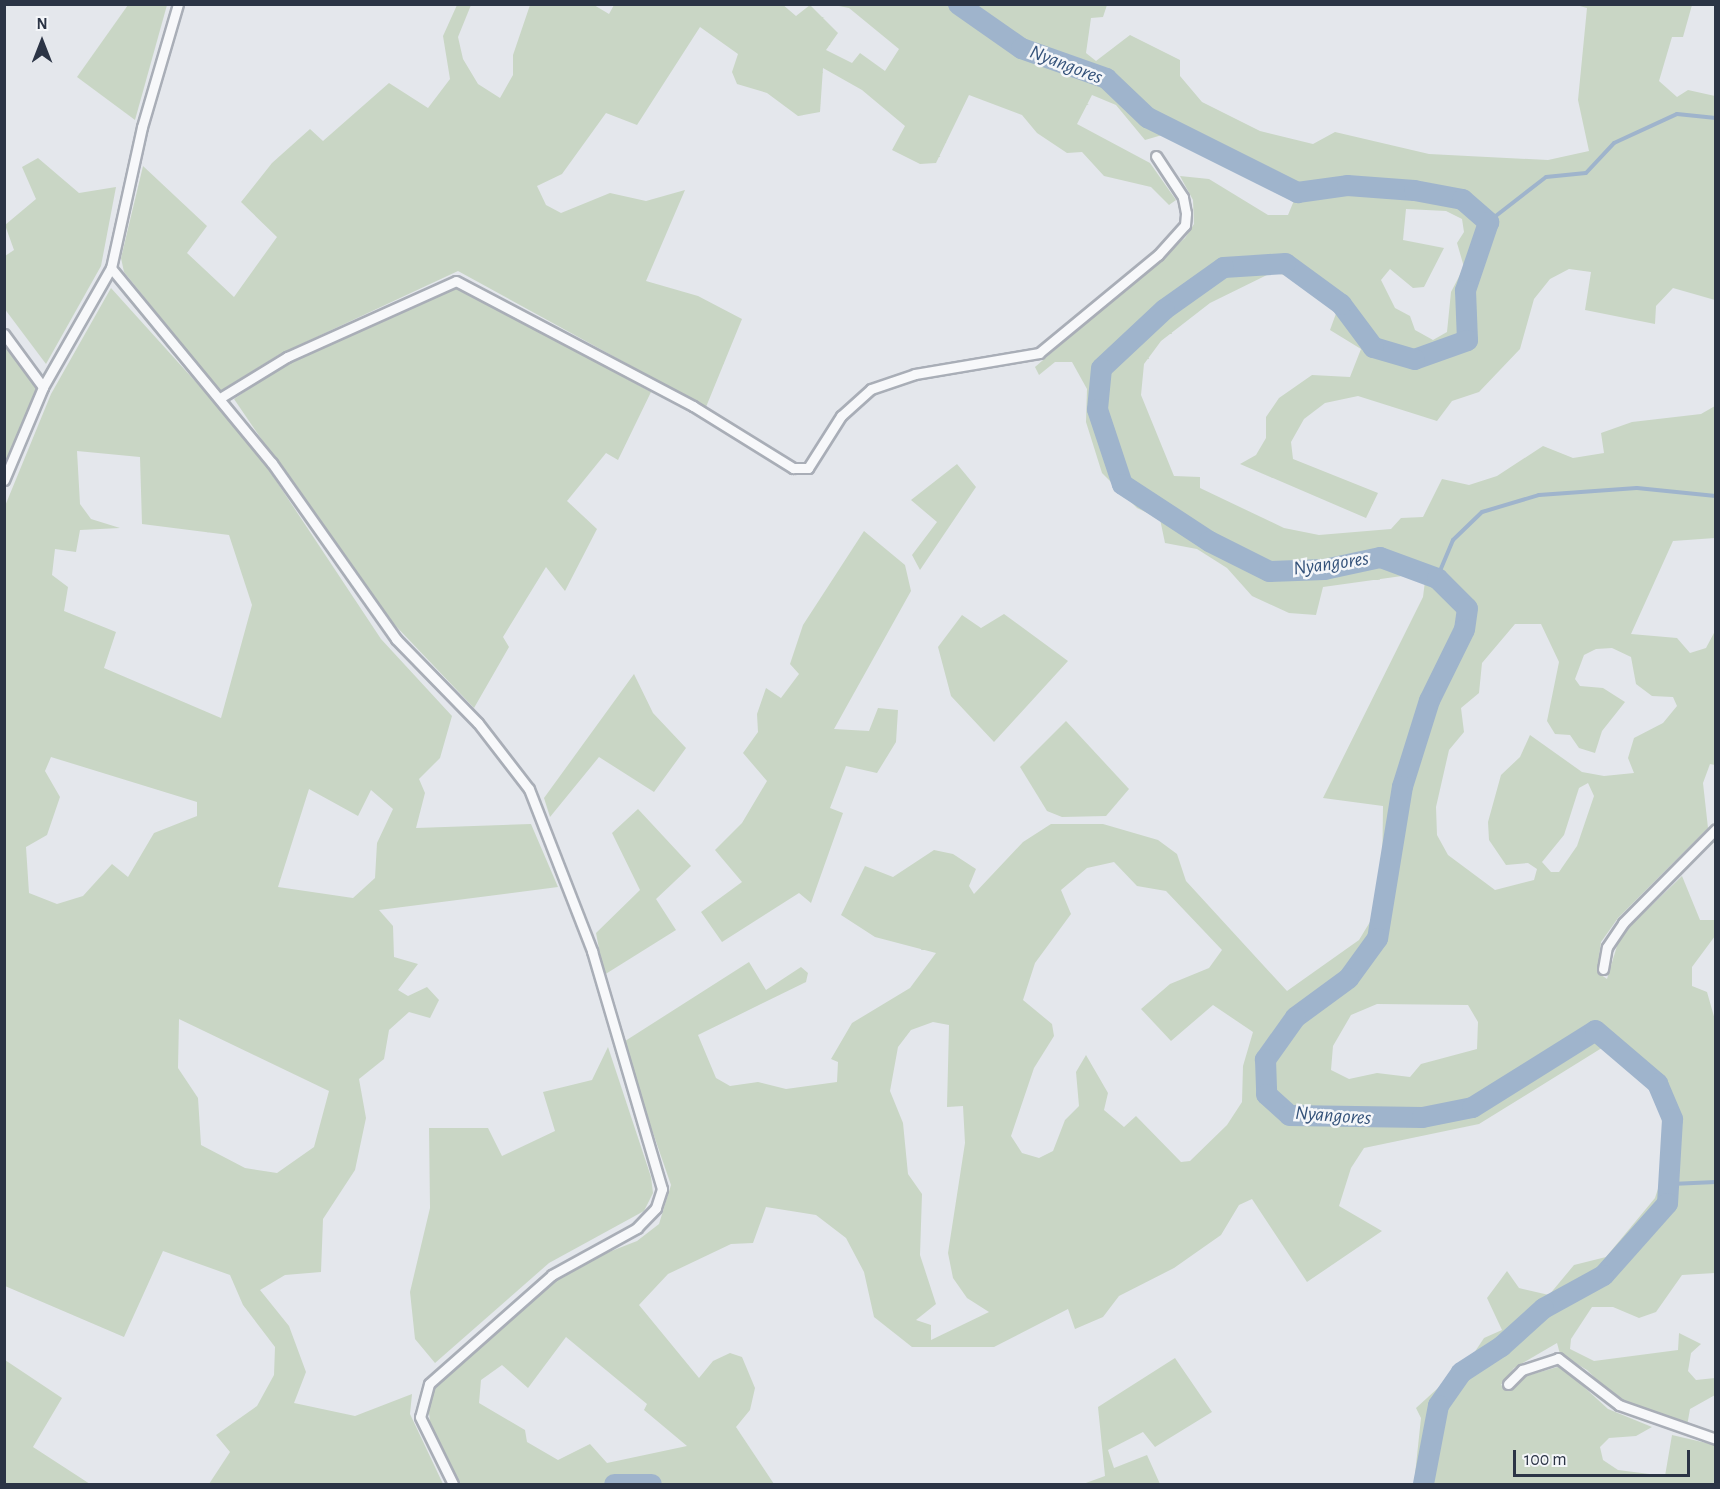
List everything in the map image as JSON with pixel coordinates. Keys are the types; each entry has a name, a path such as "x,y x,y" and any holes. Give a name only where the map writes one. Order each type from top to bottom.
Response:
{"street":[{"path":"4,480 43,387 111,268 145,117 178,4"},
{"path":"220,398 287,357 456,281 693,406 793,468 808,468 849,405 871,389 915,374 1040,353 1158,255 1185,225 1186,213 1183,197 1156,156"},
{"path":"111,268 220,398 368,603 495,743 529,789 592,951 662,1189 656,1208 638,1228 552,1275 429,1384 420,1417 453,1485"},
{"path":"4,334 43,387"},
{"path":"1603,969 1607,947 1623,923 1716,829"},
{"path":"1508,1384 1522,1370 1558,1358 1619,1405 1716,1439"}],"green space":[{"path":"782,4 796,16 810,5 838,33 826,50 852,63 860,53 885,71 899,49 849,8 834,5 1107,5 1103,17 1091,18 1086,53 1096,61 1130,35 1180,60 1180,76 1202,102 1260,131 1313,144 1335,132 1429,154 1548,160 1589,151 1578,100 1587,8 1576,5 1692,5 1683,37 1672,37 1659,81 1677,97 1688,90 1715,96 1715,300 1673,288 1656,306 1655,324 1585,310 1591,272 1569,269 1550,279 1534,299 1520,349 1479,392 1452,401 1437,421 1358,396 1325,403 1304,419 1291,442 1293,459 1378,493 1366,518 1240,464 1256,455 1266,438 1266,417 1279,398 1312,375 1350,377 1361,349 1330,330 1338,308 1294,276 1271,273 1210,303 1161,341 1144,364 1141,395 1174,476 1200,477 1200,488 1284,528 1319,535 1391,529 1401,518 1423,517 1442,479 1469,485 1497,476 1543,446 1573,458 1604,453 1601,433 1632,422 1701,414 1715,406 1715,538 1673,541 1631,634 1677,638 1690,653 1706,648 1715,631 1715,765 1710,764 1703,783 1708,828 1618,918 1601,942 1597,972 1607,979 1620,936 1682,876 1700,920 1715,920 1715,936 1692,967 1692,986 1707,992 1715,1020 1715,1273 1682,1275 1656,1312 1639,1318 1613,1307 1592,1307 1571,1339 1570,1349 1594,1361 1678,1350 1679,1333 1701,1344 1691,1353 1688,1371 1696,1380 1715,1378 1715,1395 1690,1409 1687,1426 1617,1400 1587,1370 1560,1354 1557,1343 1514,1368 1501,1385 1507,1388 1526,1376 1561,1366 1608,1409 1652,1427 1636,1436 1609,1438 1600,1447 1603,1460 1618,1470 1665,1476 1672,1435 1715,1445 1715,1484 1414,1484 1421,1418 1416,1408 1470,1359 1484,1338 1502,1330 1487,1298 1507,1271 1519,1288 1549,1295 1574,1265 1606,1257 1655,1198 1666,1164 1665,1120 1650,1085 1605,1046 1479,1124 1364,1148 1351,1168 1339,1206 1382,1231 1307,1282 1252,1199 1239,1205 1221,1235 1174,1268 1119,1296 1103,1317 1075,1329 1068,1309 994,1347 912,1347 874,1317 864,1272 846,1238 816,1215 766,1207 753,1243 731,1244 668,1274 639,1305 699,1378 713,1361 730,1353 742,1357 755,1388 750,1410 736,1427 774,1484 461,1484 432,1438 428,1405 435,1387 461,1360 548,1285 586,1261 637,1241 659,1224 671,1185 622,1043 749,962 766,990 801,967 808,973 806,982 698,1035 716,1078 730,1086 758,1082 786,1089 837,1082 838,1062 831,1059 852,1023 910,988 936,953 875,937 841,915 865,866 893,877 934,850 953,854 976,869 969,886 974,894 1023,842 1051,824 1103,824 1158,840 1177,854 1186,881 1287,991 1359,940 1376,912 1382,883 1383,806 1323,798 1423,597 1425,581 1402,576 1323,587 1316,615 1289,613 1252,596 1227,568 1197,549 1165,543 1160,519 1137,508 1102,473 1086,422 1087,389 1072,362 1055,362 1039,375 1035,367 1185,238 1194,224 1193,200 1180,176 1209,179 1268,215 1288,215 1295,198 1169,133 1145,140 1116,105 1092,95 1077,124 1150,163 1176,200 1169,205 1151,187 1104,176 1082,152 1067,153 1037,133 1022,115 969,95 936,163 920,164 892,150 905,126 862,90 823,68 820,112 798,116 767,93 737,84 732,72 738,54 700,27 637,125 606,113 562,174 537,186 546,205 561,213 610,193 646,201 685,190 646,281 698,296 742,319 706,407 458,271 280,354 220,391 124,272 121,258 143,166 207,226 187,253 234,297 277,237 241,202 272,163 310,129 323,141 389,83 428,108 450,79 443,36 457,5 471,5 458,37 463,59 478,84 500,98 513,75 513,55 530,5 594,5 609,14 614,5","holes":["1406,209 1446,211 1462,219 1464,232 1457,243 1464,267 1451,292 1447,332 1433,340 1415,330 1410,316 1395,308 1381,280 1390,269 1413,288 1424,287 1444,248 1403,240","1515,624 1541,624 1559,662 1547,721 1555,734 1570,735 1579,748 1595,753 1602,731 1625,702 1603,688 1580,686 1575,679 1584,655 1596,649 1612,648 1631,657 1636,684 1652,696 1673,697 1677,706 1663,723 1634,738 1628,758 1634,773 1604,776 1582,772 1530,735 1520,757 1501,775 1488,822 1489,840 1506,865 1528,863 1537,869 1534,880 1495,890 1448,855 1437,835 1436,807 1449,750 1464,732 1461,708 1479,693 1482,663","1588,783 1594,796 1577,846 1559,872 1551,872 1542,862 1564,835 1579,788","1114,862 1137,886 1166,891 1222,950 1209,968 1170,984 1141,1009 1171,1041 1213,1005 1253,1032 1243,1066 1242,1102 1227,1125 1190,1161 1181,1162 1136,1116 1124,1127 1104,1110 1108,1093 1086,1055 1076,1072 1079,1106 1065,1120 1053,1151 1039,1158 1022,1153 1011,1136 1034,1068 1054,1036 1052,1024 1023,1000 1035,963 1071,914 1061,890 1087,868","1377,1004 1468,1005 1478,1022 1477,1049 1421,1064 1410,1077 1377,1073 1349,1079 1331,1070 1333,1046 1351,1015","933,1022 949,1025 947,1107 963,1106 965,1143 948,1253 953,1278 967,1298 989,1312 931,1340 931,1325 916,1320 936,1304 920,1255 922,1194 908,1174 903,1123 890,1091 898,1047 911,1030","566,1337 647,1404 644,1410 687,1446 607,1463 590,1444 558,1460 527,1442 525,1430 479,1403 481,1380 502,1365 528,1388"]},
{"path":"128,5 167,5 135,120 77,77"},
{"path":"38,158 79,193 116,187 101,266 46,364 4,308 5,256 14,250 5,225 36,199 22,167"},
{"path":"458,287 651,392 618,460 606,453 567,501 597,529 565,591 546,567 503,637 509,647 474,708 371,600 234,399 287,363 441,289"},
{"path":"111,288 251,443 381,639 452,716 440,758 419,779 425,793 416,828 531,824 558,887 379,910 393,926 394,957 418,964 398,990 408,996 427,987 439,1000 430,1018 409,1012 389,1030 384,1059 359,1079 366,1118 355,1170 323,1219 321,1272 285,1275 260,1290 289,1326 306,1372 294,1403 355,1416 412,1394 410,1414 443,1484 209,1484 230,1452 216,1435 257,1406 274,1375 275,1347 243,1305 230,1275 163,1251 124,1337 5,1286 5,506 51,394","holes":["77,451 140,457 142,524 229,535 252,605 221,718 104,668 116,632 64,611 68,587 52,575 55,549 76,552 80,530 120,528 91,519 80,504","51,757 197,802 197,816 154,833 128,877 112,864 83,896 57,904 29,893 26,847 47,835 60,797 45,771","309,789 358,816 371,790 393,809 377,843 375,878 353,898 278,887","179,1019 329,1091 314,1147 277,1173 245,1168 201,1145 198,1098 178,1068"]},
{"path":"5,341 38,388 5,467"},
{"path":"957,464 976,487 920,570 912,555 937,522 911,500"},
{"path":"864,531 905,565 911,591 834,729 869,731 878,708 898,710 896,742 877,773 846,766 830,808 843,813 811,903 799,893 722,942 701,912 742,882 715,850 742,823 767,781 743,753 758,732 757,714 766,688 781,698 799,674 790,664 803,625"},
{"path":"1004,614 1068,661 994,742 951,696 938,647 962,615 981,628"},
{"path":"634,674 653,713 686,748 654,792 599,757 550,817 544,798"},
{"path":"1066,721 1129,789 1106,816 1062,817 1047,811 1020,767"},
{"path":"638,809 691,866 656,899 676,930 604,975 596,933 640,890 612,833"},
{"path":"608,1047 651,1177 653,1193 644,1211 549,1263 435,1363 415,1339 410,1292 430,1208 429,1128 488,1128 502,1156 555,1131 543,1092 592,1080"},
{"path":"1175,1358 1212,1412 1155,1447 1143,1432 1108,1450 1114,1468 1147,1455 1160,1484 1083,1484 1105,1476 1098,1407"},
{"path":"5,1360 62,1398 33,1447 90,1484 5,1484"}],"waterway":[{"name":"Nyangores","path":"958,4 1021,48 1106,78 1147,117 1297,192 1347,185 1414,190 1462,199 1488,222 1465,290 1467,340 1414,359 1373,347 1341,304 1285,263 1223,267 1164,309 1101,368 1097,409 1122,484 1209,541 1269,571 1324,569 1380,557 1437,578 1467,608 1464,629 1429,700 1402,786 1377,938 1348,978 1295,1017 1265,1059 1266,1094 1289,1115 1422,1117 1472,1107 1595,1030 1657,1083 1672,1119 1667,1203 1603,1275 1543,1308 1501,1346 1461,1372 1438,1405 1423,1484"},
{"path":"1488,222 1546,177 1586,173 1614,143 1677,114 1716,118"},
{"path":"1437,578 1453,540 1482,512 1539,495 1637,488 1716,496"},
{"path":"1671,1184 1716,1182"},
{"name":"Nyangores","path":"614,1484 651,1484"}]}
